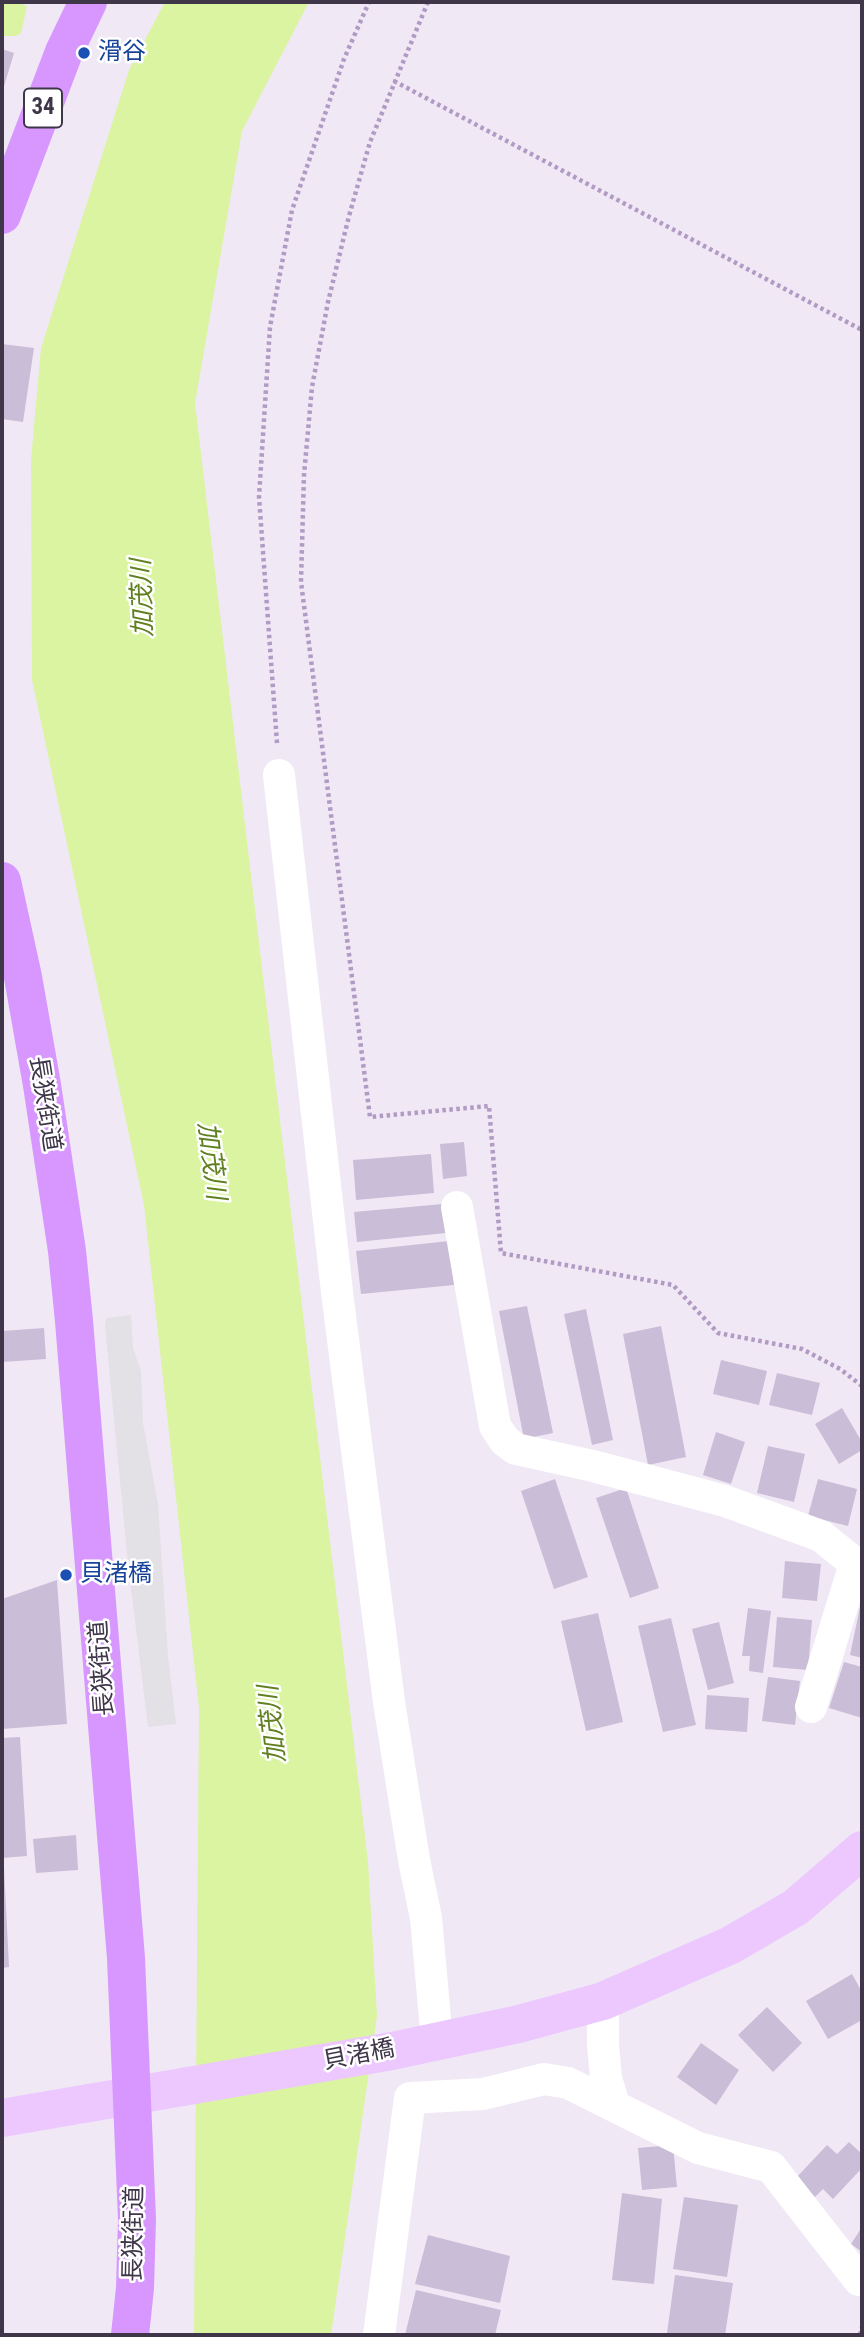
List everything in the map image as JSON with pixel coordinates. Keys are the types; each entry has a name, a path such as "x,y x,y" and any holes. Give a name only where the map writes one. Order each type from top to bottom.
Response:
{"main road":[{"name":"34","path":"2,215 64,52 88,2"},
{"name":"長狭街道","path":"2,880 42,1085 67,1251 127,1958 137,2219 135,2288 130,2335"}],"street":[{"path":"279,775 344,1346 389,1702 426,1918 428,2043"},
{"path":"457,1207 495,1426 505,1441 516,1449 725,1501 821,1536 858,1566 811,1707"},
{"name":"貝渚橋","path":"2,2118 176,2090 428,2043 519,2024 603,2001 742,1939 796,1907 862,1850"},
{"path":"603,2001 606,2078 614,2105"},
{"path":"379,2335 410,2098 483,2094 544,2079 568,2083 698,2148 771,2167 859,2280 862,2275"}],"path":[{"path":"279,775 258,497 270,327 292,209 344,59 369,2"},
{"path":"428,2 370,142 328,302 312,387 304,475 301,582 370,1117 489,1106 501,1253 673,1285 719,1333 802,1349 840,1369 862,1385"},
{"path":"394,81 862,330"},
{"path":"860,2335 862,2327"}],"shaded area":[{"path":"131,1315 133,1348 141,1371 143,1423 158,1504 168,1656 176,1724 148,1727 128,1564 105,1326 106,1318"}],"water":[{"path":"2,2 19,2 27,7 21,33 16,36 2,36"},
{"name":"加茂川","path":"165,2 309,2 242,131 195,403 368,1862 377,2016 331,2335 194,2335 199,1708 144,1205 32,680 31,460 41,348 129,70"}],"building":[{"path":"2,49 14,53 2,93"},
{"path":"2,344 34,348 23,422 2,419"},
{"path":"464,1142 467,1176 443,1179 440,1144"},
{"path":"431,1154 434,1193 356,1200 353,1160"},
{"path":"443,1204 446,1233 357,1242 354,1212"},
{"path":"449,1241 454,1285 361,1294 356,1251"},
{"path":"527,1306 553,1433 524,1439 499,1311"},
{"path":"586,1309 613,1440 592,1445 564,1314"},
{"path":"661,1326 686,1457 648,1465 623,1334"},
{"path":"44,1328 46,1359 2,1362 2,1331"},
{"path":"721,1360 767,1371 759,1405 713,1394"},
{"path":"777,1373 820,1383 812,1415 769,1405"},
{"path":"842,1408 862,1442 862,1450 839,1464 815,1424"},
{"path":"716,1432 745,1442 731,1484 703,1475"},
{"path":"768,1446 805,1454 794,1502 757,1493"},
{"path":"555,1479 588,1577 554,1589 521,1491"},
{"path":"818,1479 857,1489 848,1526 808,1516"},
{"path":"626,1488 659,1588 630,1598 596,1498"},
{"path":"785,1561 821,1564 817,1601 782,1598"},
{"path":"57,1580 67,1724 2,1729 2,1599"},
{"path":"862,1603 862,1658 850,1655"},
{"path":"748,1608 771,1611 763,1673 749,1671 750,1656 742,1656"},
{"path":"598,1613 623,1722 586,1731 561,1621"},
{"path":"777,1617 812,1620 808,1670 773,1667"},
{"path":"671,1618 696,1725 663,1732 638,1626"},
{"path":"719,1622 734,1683 708,1690 692,1629"},
{"path":"844,1662 862,1667 862,1718 829,1708"},
{"path":"768,1677 800,1681 795,1725 762,1721"},
{"path":"707,1695 749,1698 747,1732 705,1729"},
{"path":"20,1737 27,1856 2,1858 2,1738"},
{"path":"76,1835 78,1870 36,1873 33,1839"},
{"path":"2,1868 9,1967 2,1968"},
{"path":"852,1974 862,1992 862,2020 828,2039 806,2001"},
{"path":"767,2007 802,2043 773,2072 738,2035"},
{"path":"701,2043 739,2070 716,2105 677,2077"},
{"path":"849,2142 862,2154 862,2168 833,2199 823,2189 815,2197 795,2179 827,2145 837,2154"},
{"path":"673,2145 677,2187 642,2190 638,2148"},
{"path":"622,2193 662,2199 654,2284 612,2280"},
{"path":"684,2197 738,2205 727,2277 673,2269"},
{"path":"862,2227 862,2252 851,2244"},
{"path":"428,2235 510,2256 500,2303 415,2284"},
{"path":"675,2275 733,2283 725,2335 667,2333"},
{"path":"416,2290 501,2310 495,2335 405,2335"}],"place":[{"name":"滑谷","path":"84,53"},
{"name":"貝渚橋","path":"66,1575"}]}
